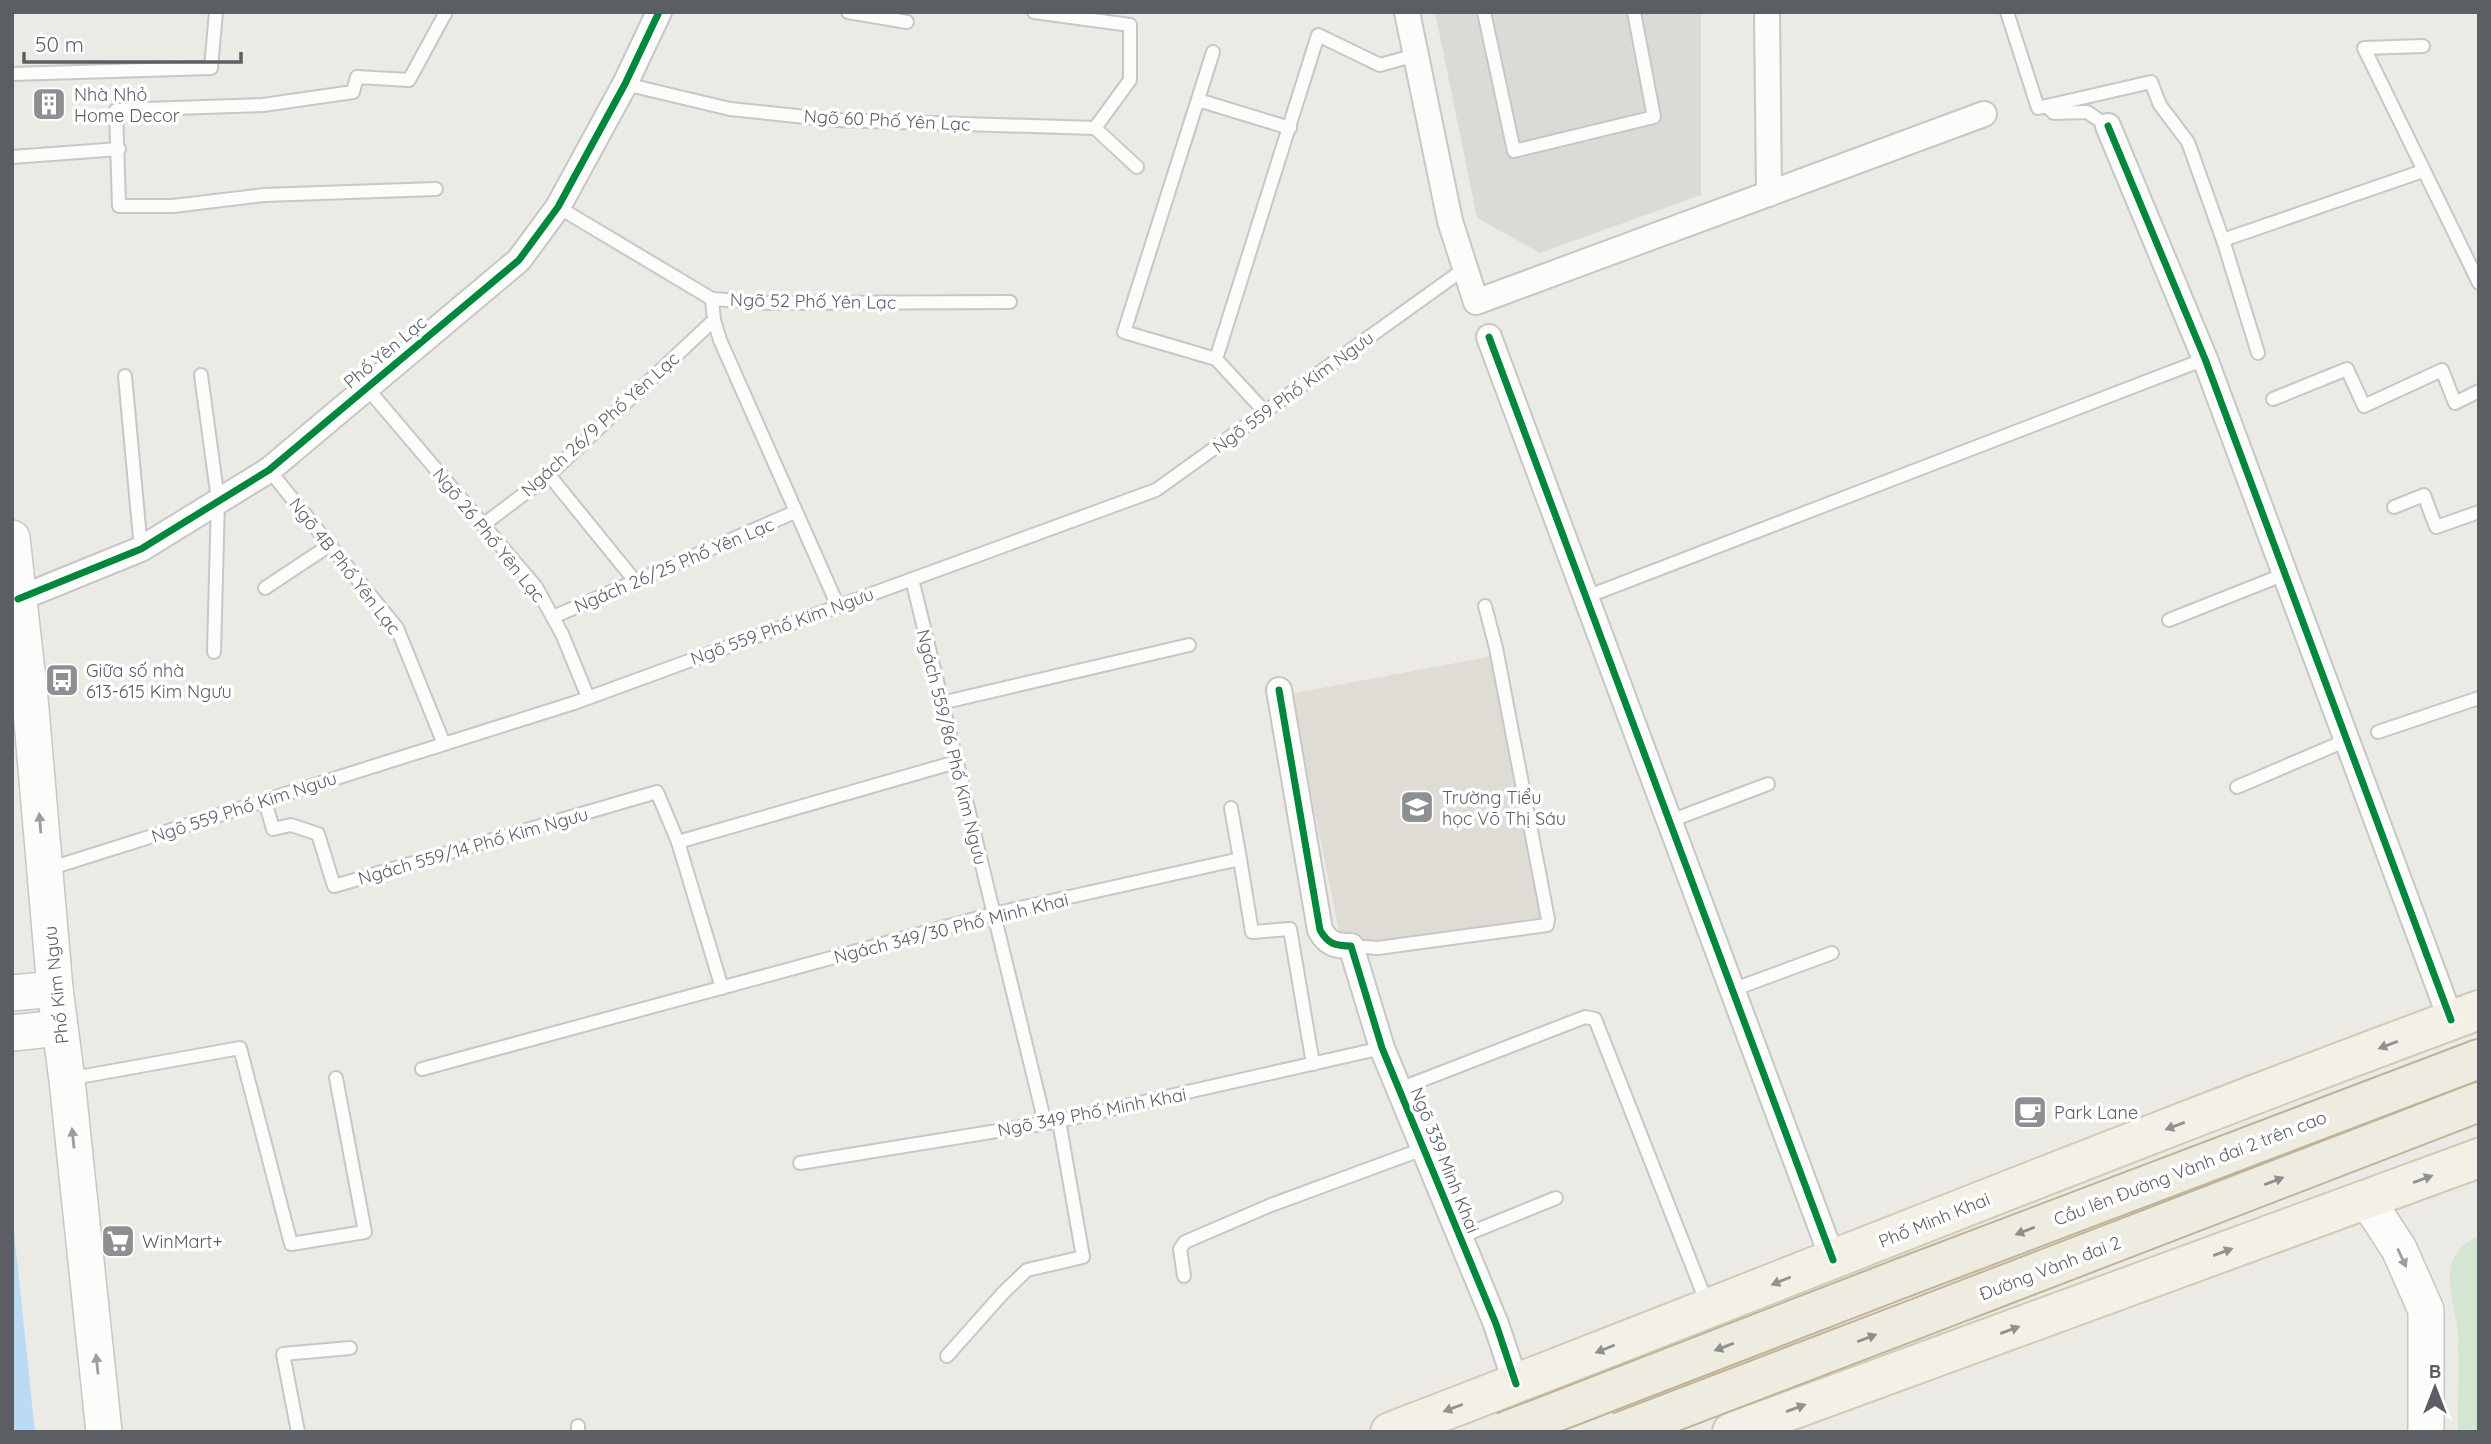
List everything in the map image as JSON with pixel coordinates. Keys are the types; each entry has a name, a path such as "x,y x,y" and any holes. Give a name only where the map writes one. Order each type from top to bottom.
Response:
{"highway":[{"name":"Cầu lên Đường Vành đai 2 trên cao","path":"1504,1432 2479,1059"},
{"name":"Đường Vành đai 2","path":"1620,1432 2479,1102"}],"main road":[{"name":"Phố Kim Ngưu","path":"12,538 30,698 55,989 104,1432"},
{"path":"13,993 55,989"},
{"name":"Phố Minh Khai","path":"1390,1432 2465,1015"},
{"path":"15,1033 60,1028"},
{"path":"1732,1432 2479,1158"},
{"path":"2367,1200 2399,1250 2426,1310 2426,1432"},
{"path":"1669,1324 1713,1432"},
{"path":"1517,1384 1533,1432"}],"street":[{"name":"Phố Yên Lạc","path":"18,599 141,549 269,470 519,260 558,207 625,84 659,12"},
{"path":"1407,12 1450,221 1476,302 1984,114"},
{"path":"1767,12 1769,194"},
{"path":"2108,126 2205,359 2347,740 2465,1015"},
{"path":"1489,337 1833,1260"},
{"path":"1279,690 1320,930 1326,941 1336,946 1351,946"},
{"name":"Ngõ 339 Minh Khai","path":"1351,946 1382,1048 1496,1324 1517,1384"}],"lane":[{"path":"12,74 211,68 216,12"},
{"path":"436,189 264,195 173,206 119,205 116,110 263,105 353,92 357,77 409,80 446,12"},
{"path":"848,12 907,22"},
{"path":"1034,12 1130,25 1130,80 1096,128 1137,167"},
{"path":"1484,12 1514,151 1654,117 1634,12"},
{"path":"2007,12 2038,108 2151,82 2160,105 2188,142 2223,240 2258,353"},
{"path":"1216,359 1318,35 1381,65 1416,55"},
{"path":"2423,46 2364,48 2479,283"},
{"path":"1213,52 1124,332 1216,359 1265,412"},
{"name":"Ngõ 60 Phố Yên Lạc","path":"625,84 730,109 835,120 1096,128"},
{"path":"1198,100 1290,128"},
{"path":"2046,106 2054,113 2088,112 2108,126"},
{"path":"12,157 119,149"},
{"path":"2223,240 2423,172"},
{"name":"Ngõ 52 Phố Yên Lạc","path":"558,207 712,299 771,303 1010,302"},
{"name":"Ngõ 559 Phố Kim Ngưu","path":"44,871 588,697 1156,490 1464,269"},
{"path":"712,299 720,340 838,606"},
{"name":"Ngách 26/9 Phố Yên Lạc","path":"484,525 549,475 714,320"},
{"path":"1586,597 2205,359"},
{"path":"2273,399 2347,369 2364,407 2442,370 2455,403 2479,391"},
{"path":"201,375 218,500 214,652"},
{"path":"125,376 141,549"},
{"name":"Ngõ 26 Phố Yên Lạc","path":"367,388 536,587 553,617 588,697"},
{"name":"Ngõ 4B Phố Yên Lạc","path":"269,470 397,628 444,744"},
{"path":"549,475 635,581"},
{"path":"2394,507 2424,495 2437,527 2479,512"},
{"name":"Ngách 26/25 Phố Yên Lạc","path":"553,617 795,512"},
{"path":"265,588 330,545"},
{"path":"2169,620 2285,574"},
{"name":"Ngách 559/86 Phố Kim Ngưu","path":"912,579 1045,1123"},
{"path":"1351,946 1378,948 1547,925 1496,648 1485,606"},
{"path":"942,703 1189,645"},
{"path":"2378,732 2479,698"},
{"path":"2236,787 2347,740"},
{"path":"722,988 678,842 956,762"},
{"path":"1670,821 1768,784"},
{"name":"Ngách 559/14 Phố Kim Ngưu","path":"265,801 273,829 291,825 318,834 334,886 657,793 678,842"},
{"path":"1231,808 1252,932 1290,929 1313,1064"},
{"name":"Ngách 349/30 Phố Minh Khai","path":"422,1069 993,914 1240,859"},
{"path":"1732,990 1832,953"},
{"path":"1399,1089 1585,1017 1595,1019 1709,1309"},
{"path":"67,1080 240,1048 291,1244 365,1232 336,1078"},
{"name":"Ngõ 349 Phố Minh Khai","path":"800,1163 1059,1121 1382,1048"},
{"path":"947,1356 1027,1270 1083,1257 1059,1121"},
{"path":"1184,1276 1180,1248 1185,1242 1271,1205 1423,1149"},
{"path":"1460,1237 1556,1198"},
{"path":"298,1432 283,1354 350,1348"}],"shaded area":[{"path":"1435,12 1701,12 1701,195 1540,253 1477,218"},
{"name":"Trường Tiểu học Võ Thị Sáu","path":"1493,656 1544,920 1386,941 1359,940 1339,930 1290,694"}],"green space":[{"path":"2479,1236 2479,1432 2458,1432 2458,1338 2450,1281 2451,1267 2455,1255 2464,1245"}],"water":[{"path":"12,1212 35,1432 12,1432"}],"cycle path":[{"path":"18,599 141,549 269,470 519,260 558,207 625,84 659,12"},
{"path":"2108,126 2205,359 2451,1020"},
{"path":"1489,337 1833,1260"},
{"path":"1279,690 1320,930 1332,943 1351,946 1382,1048 1496,1324 1516,1384"}],"place":[{"name":"Nhà Nhỏ Home Decor","path":"49,104"},
{"name":"Giữa số nhà 613-615 Kim Ngưu","path":"62,680"},
{"name":"Trường Tiểu học Võ Thị Sáu","path":"1417,807"},
{"name":"Park Lane","path":"2030,1112"},
{"name":"WinMart+","path":"118,1241"}]}
